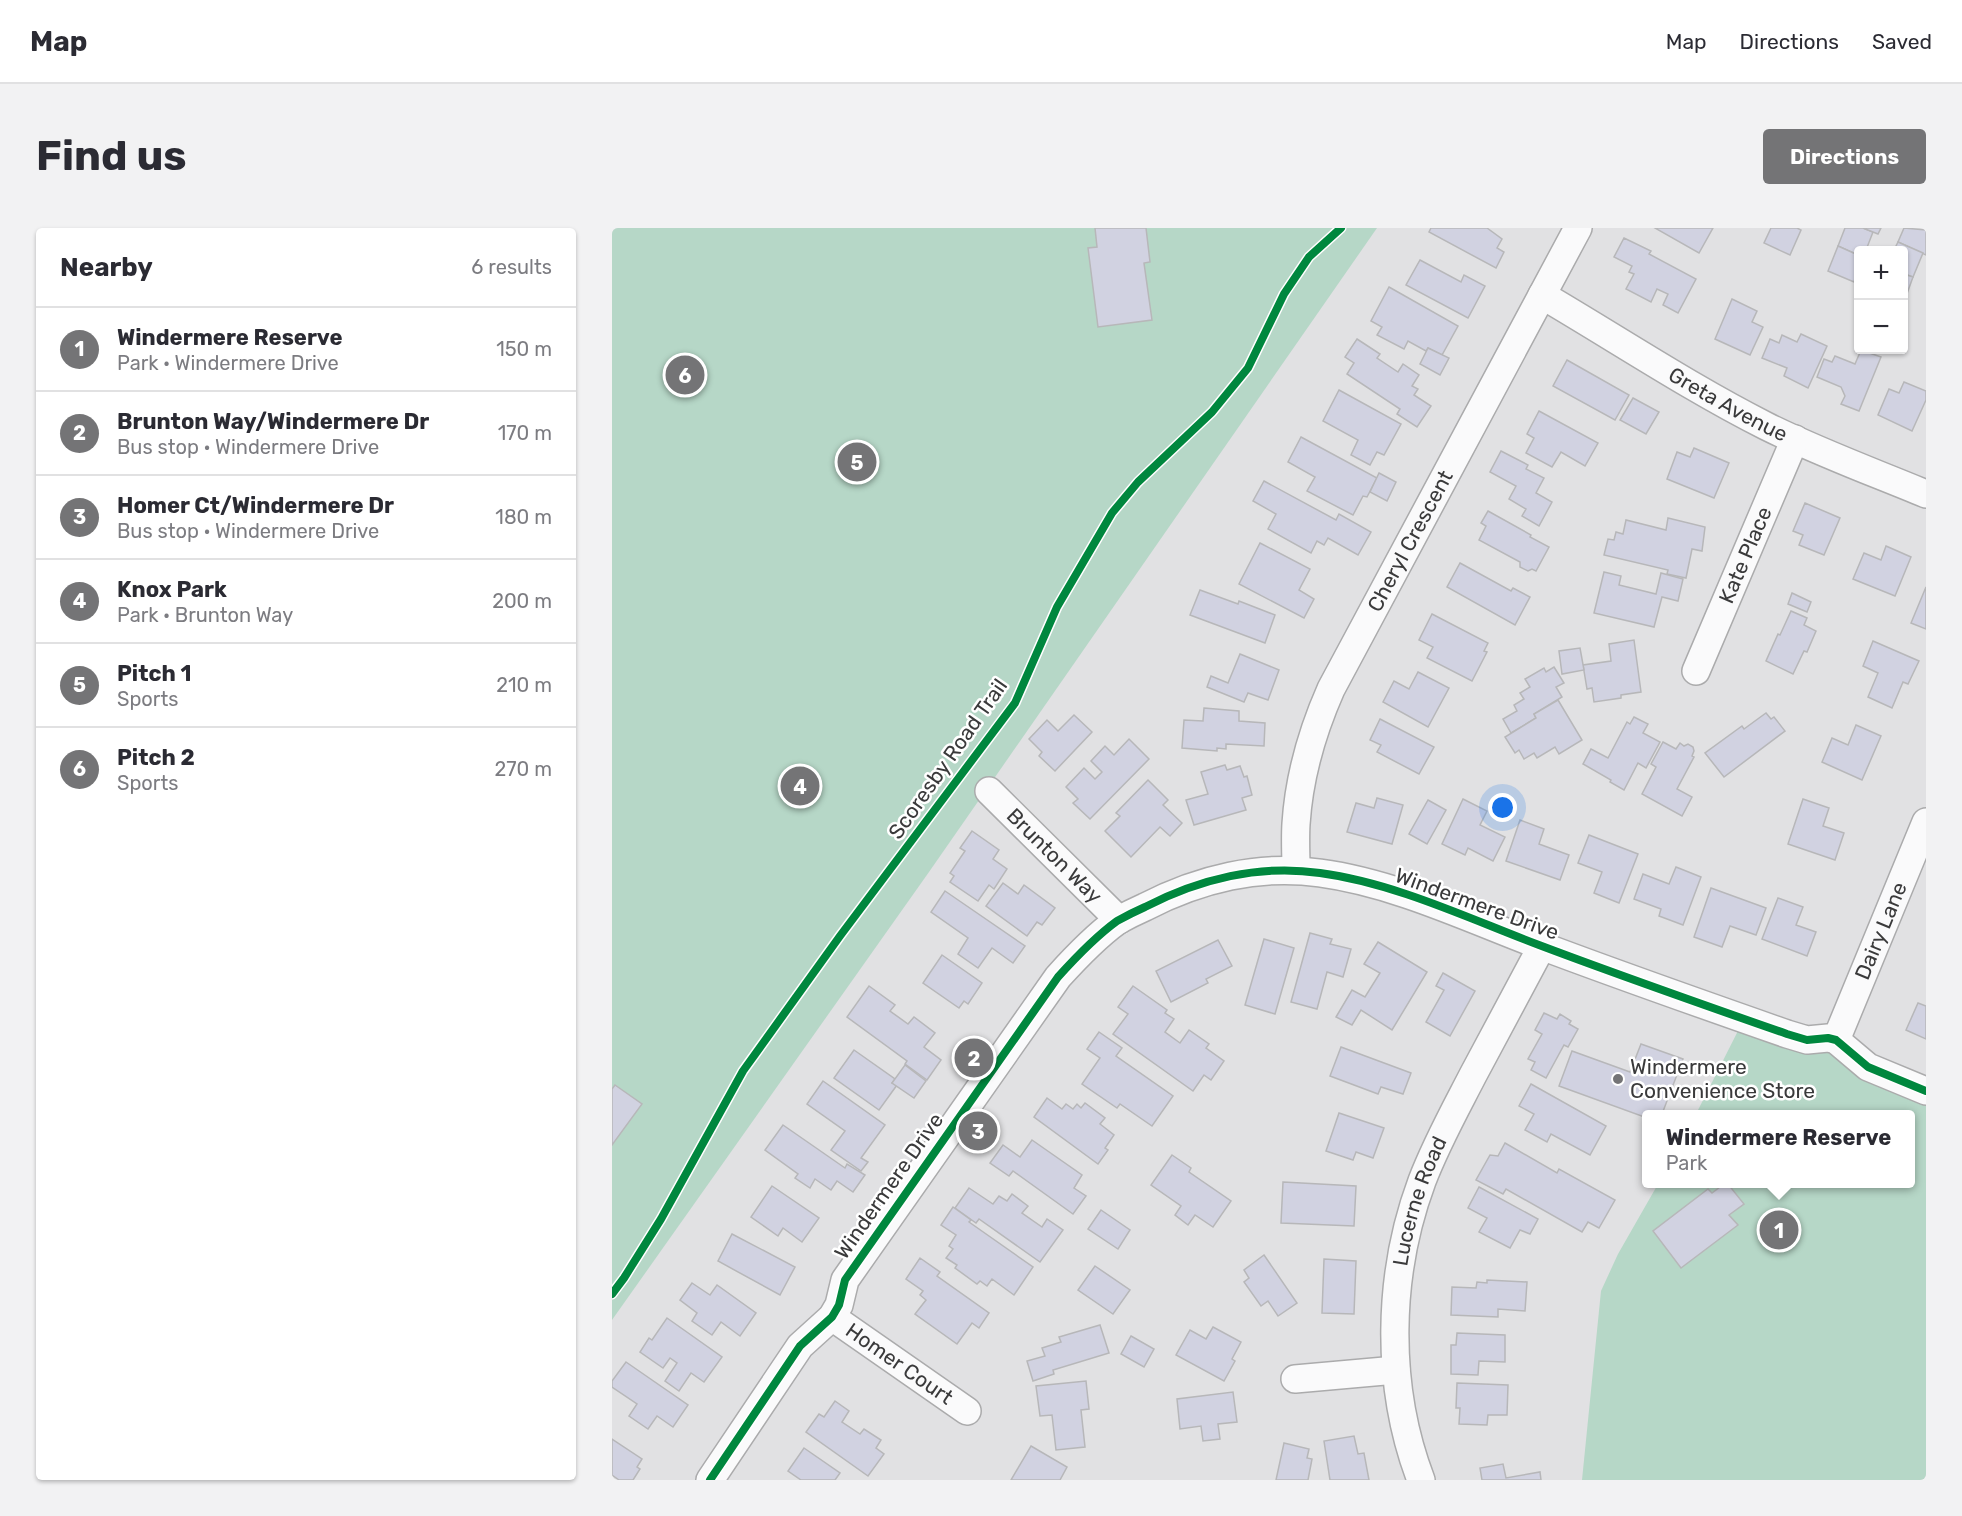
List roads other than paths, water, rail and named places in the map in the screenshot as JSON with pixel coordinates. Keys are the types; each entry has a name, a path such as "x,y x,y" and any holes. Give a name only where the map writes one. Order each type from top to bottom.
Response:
{"street":[{"name":"Cheryl Crescent","path":"1296,870 1298,802 1311,739 1320,713 1578,228"},
{"name":"Greta Avenue","path":"1542,295 1755,420 1926,494"},
{"name":"Kate Place","path":"1696,671 1795,439"},
{"name":"Brunton Way","path":"989,791 1119,920"},
{"name":"Dairy Lane","path":"1836,1040 1926,822"},
{"name":"Windermere Drive","path":"710,1480 800,1346 832,1317 839,1305 845,1280 1048,990 1080,953 1119,920 1163,898 1210,881 1239,874 1296,870 1347,878 1426,902 1799,1038 1836,1040"},
{"name":"Lucerne Road","path":"1421,1480 1404,1418 1396,1370 1397,1289 1407,1232 1422,1182 1444,1129 1542,946"},
{"path":"1836,1040 1868,1067 1926,1090"},
{"name":"Homer Court","path":"832,1317 967,1412"},
{"path":"1295,1379 1396,1370"}],"place":[{"name":"Pitch 2","path":"685,375"},
{"name":"Pitch 1","path":"857,462"},
{"name":"Knox Park","path":"800,786"},
{"name":"Brunton Way/Windermere Dr","path":"974,1058"},
{"name":"Windermere Convenience Store","path":"1618,1079"},
{"name":"Homer Ct/Windermere Dr","path":"978,1131"},
{"name":"Windermere Reserve","path":"1779,1230"}]}
